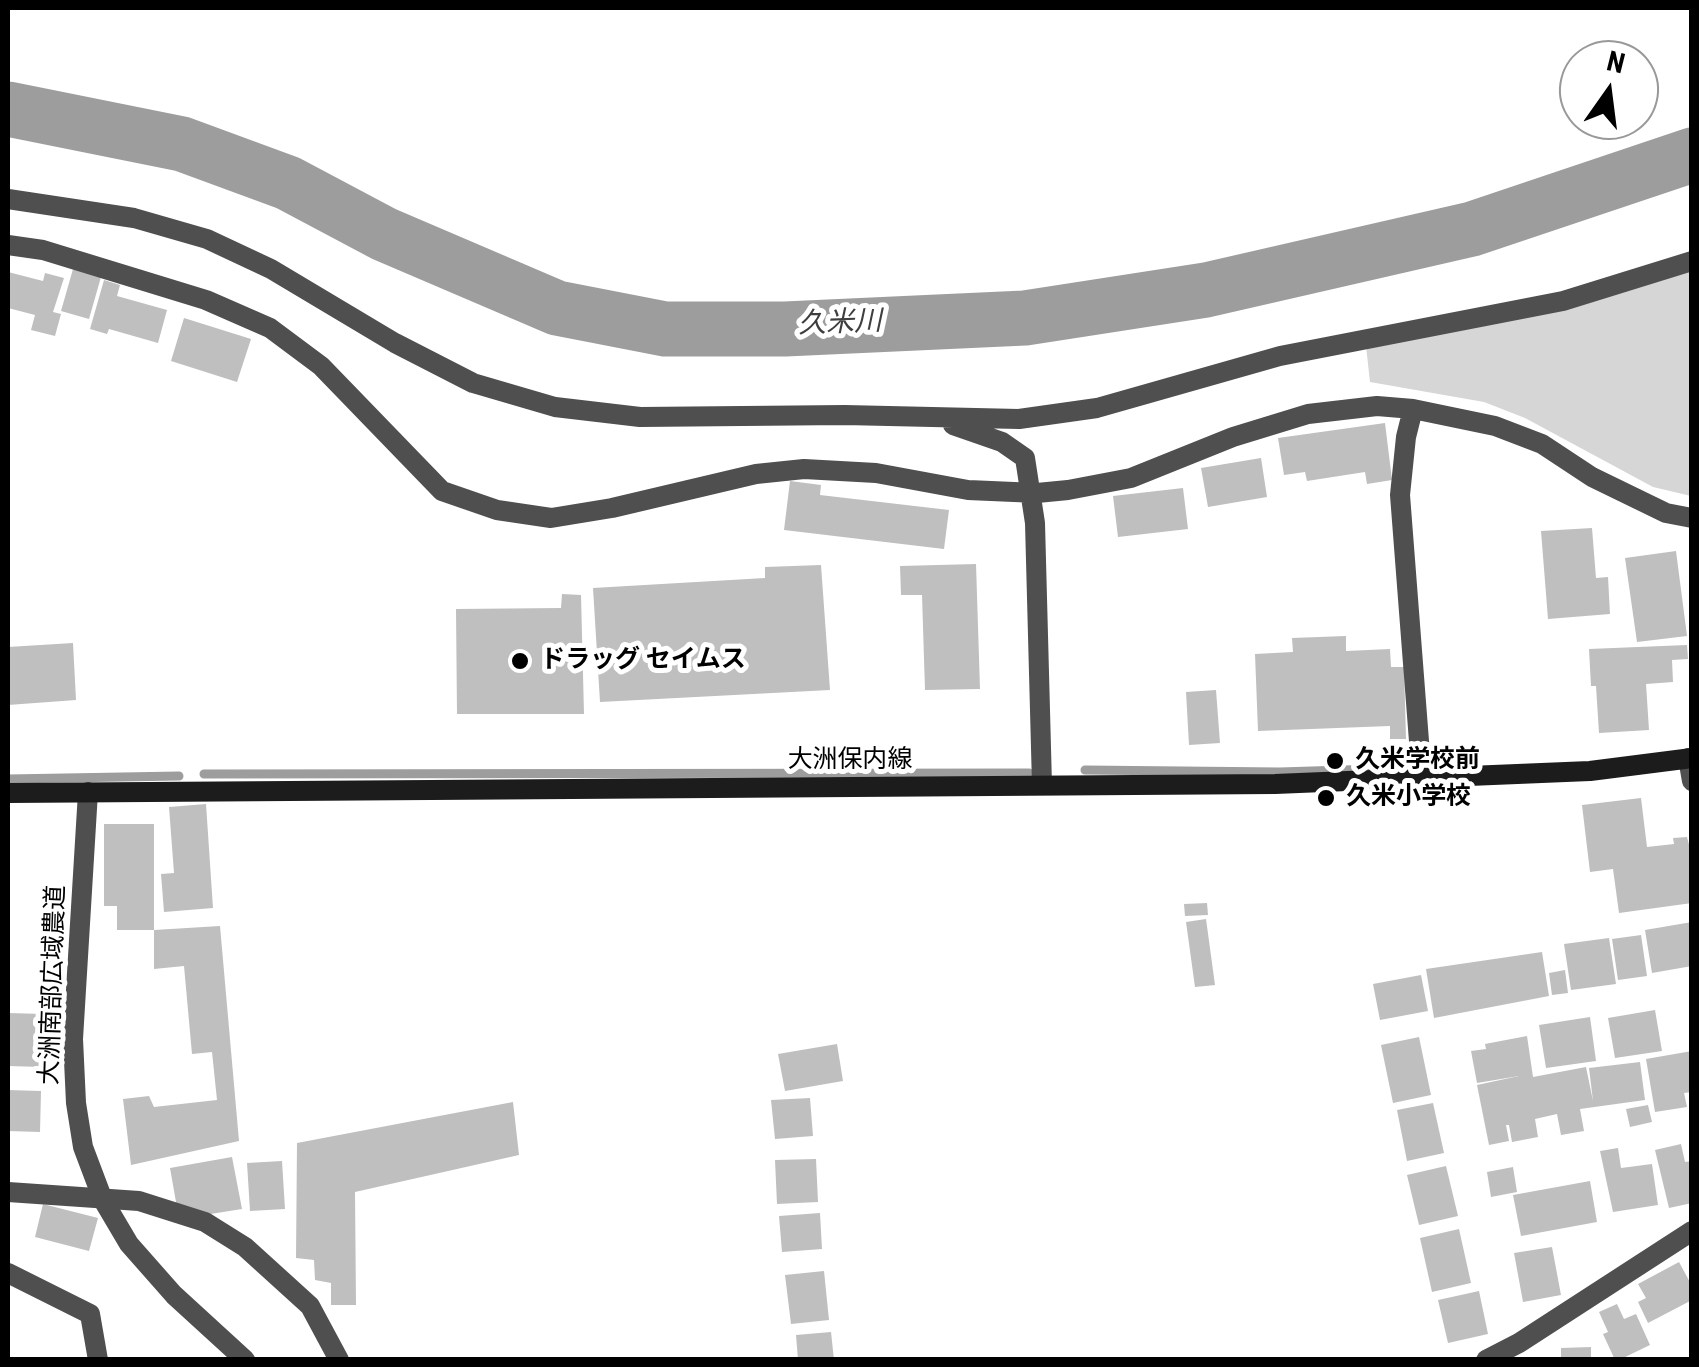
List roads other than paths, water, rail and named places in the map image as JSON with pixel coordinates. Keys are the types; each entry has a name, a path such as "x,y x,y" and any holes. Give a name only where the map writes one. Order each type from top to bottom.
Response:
{"main road":[{"name":"大洲保内線","path":"8,792 1422,780 1590,770 1690,758"}],"street":[{"path":"8,198 134,218 208,239 271,269 395,344 473,384 554,407 640,417 1020,419 1097,408 1280,356 1563,300 1692,261"},
{"path":"8,245 43,250 206,300 270,328 321,366 442,490 497,510 551,518 612,508 756,474 804,469 876,472 968,490 1068,490 1131,478 1233,437 1308,414 1377,406 1413,409 1495,426 1542,444 1592,478 1666,513 1692,518"},
{"path":"1413,409 1400,495 1422,780"},
{"path":"921,417 974,430 1026,458 1032,492 1042,785"},
{"path":"1690,758 1692,781"},
{"name":"大洲南部広域農道","path":"88,792 74,1039 76,1103 83,1147 102,1200 129,1244 245,1360"},
{"path":"8,1192 139,1201 205,1222 244,1247 310,1306 339,1360"},
{"path":"1486,1360 1519,1344 1692,1232"},
{"path":"8,1273 90,1314 98,1360"}],"waterway":[{"name":"久米川","path":"8,109 182,144 288,183 384,234 557,308 665,329 785,329 1025,318 1206,290 1472,229 1692,155"},
{"path":"1085,770 1280,772 1407,768"},
{"path":"204,774 1029,773"},
{"path":"8,779 179,776"}],"place":[{"name":"ドラッグ セイムス","path":"520,661"},
{"name":"久米学校前","path":"1335,761"},
{"name":"久米小学校","path":"1326,798"}]}
